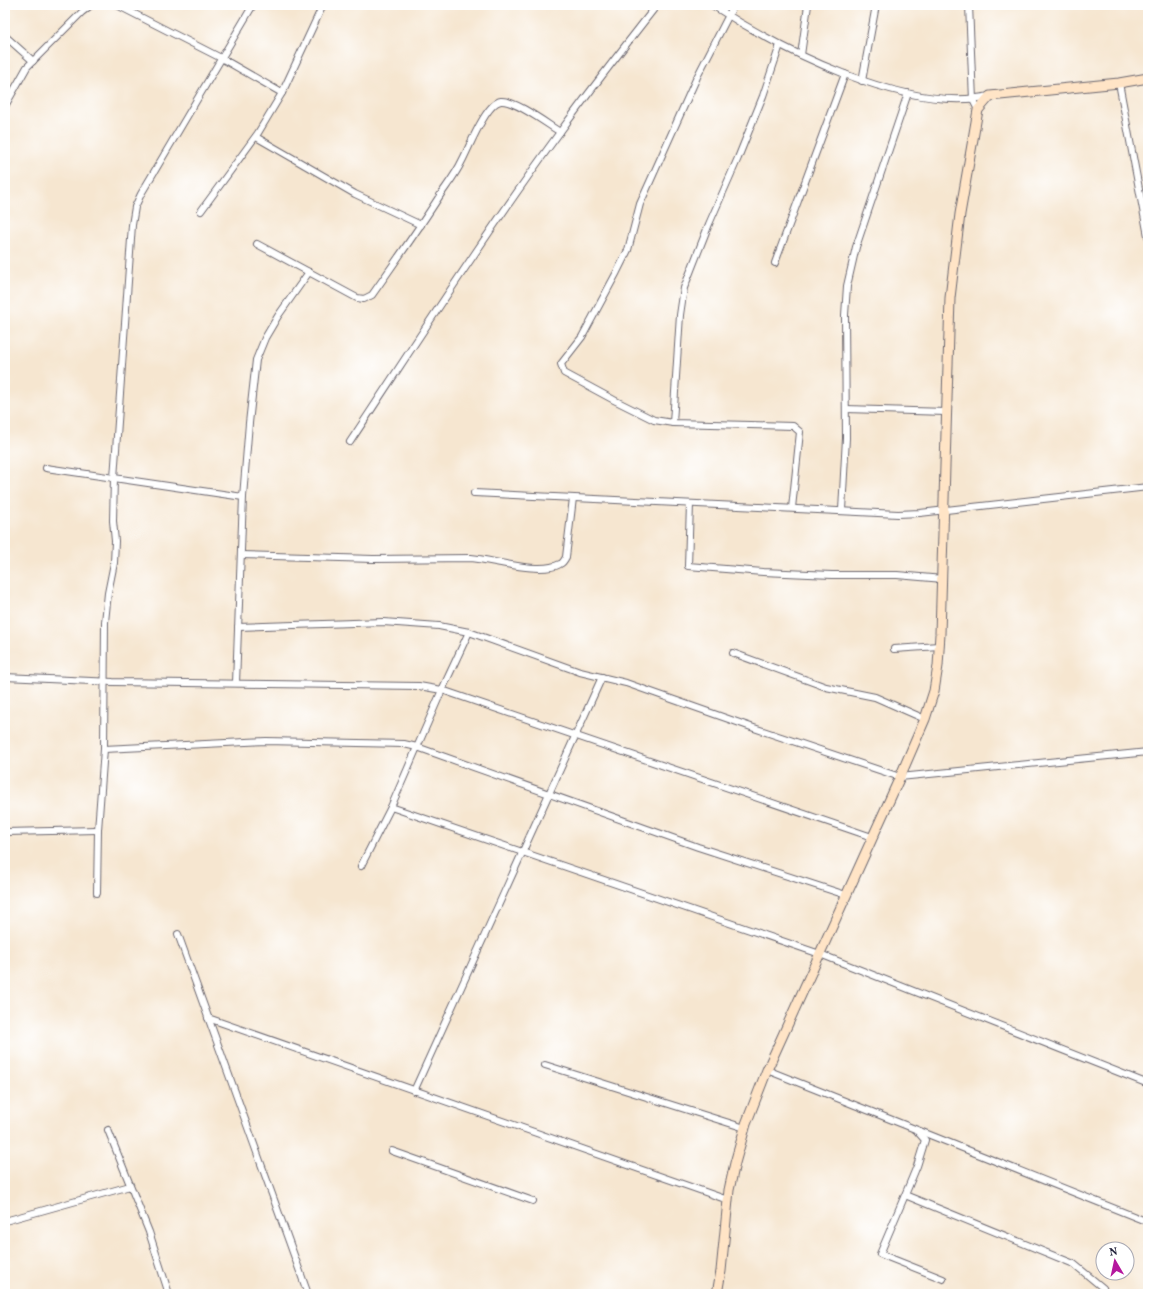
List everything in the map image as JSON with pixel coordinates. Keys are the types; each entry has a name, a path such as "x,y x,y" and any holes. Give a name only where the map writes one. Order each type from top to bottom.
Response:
{"street":[{"path":"5,106 27,67 82,12 91,5"},
{"path":"117,5 221,58 282,93"},
{"path":"97,893 98,830 104,749 105,622 114,562 114,478 135,207 141,194 253,5"},
{"path":"201,211 256,137 282,93 322,5"},
{"path":"350,442 504,212 560,132 616,56 657,5"},
{"path":"712,5 728,16 780,45 845,74 908,93 942,99 973,100 990,96 1119,83 1148,78"},
{"path":"734,5 697,77 640,204 628,250 582,337 561,364 564,373 654,420 673,423 793,426 800,432 792,508"},
{"path":"801,55 808,5"},
{"path":"862,80 876,5"},
{"path":"969,5 973,100 978,110"},
{"path":"5,36 33,61"},
{"path":"673,423 680,315 684,288 709,224 763,96 780,45"},
{"path":"775,263 845,74"},
{"path":"1119,83 1148,236"},
{"path":"842,510 846,438 845,315 848,286 856,247 908,93"},
{"path":"716,1294 721,1271 728,1200 735,1163 745,1128 767,1070 900,777 925,719 934,691 940,646 943,579 950,298 960,214 978,110 990,96"},
{"path":"257,244 356,298 364,299 372,295 421,225 462,162 479,125 495,103 501,101 517,105 560,132"},
{"path":"256,137 354,194 421,225"},
{"path":"236,683 243,497 256,360 265,338 278,316 310,272"},
{"path":"846,409 946,412"},
{"path":"46,468 243,497"},
{"path":"474,493 842,510 898,514 920,513 1148,487"},
{"path":"242,555 373,559 471,558 528,568 546,568 561,564 566,557 573,498"},
{"path":"690,504 688,566 763,572 832,575 897,575 943,579"},
{"path":"238,627 383,622 439,626 469,632 580,672 626,683 900,777 1148,752"},
{"path":"361,866 391,807 469,632"},
{"path":"894,649 940,646"},
{"path":"733,653 826,687 875,697 925,719"},
{"path":"5,677 105,682 419,686 442,690 872,837"},
{"path":"414,1091 602,677"},
{"path":"104,749 266,741 404,744 417,747 698,848 846,895"},
{"path":"391,807 820,954 1146,1083 1148,1082"},
{"path":"5,832 98,830"},
{"path":"178,934 308,1294"},
{"path":"208,1018 728,1200"},
{"path":"546,1065 745,1128"},
{"path":"767,1070 1148,1222"},
{"path":"108,1130 149,1232 169,1294"},
{"path":"916,1130 925,1140 917,1166 880,1254 944,1279"},
{"path":"392,1151 534,1201"},
{"path":"5,1221 130,1186"},
{"path":"905,1196 1074,1264 1103,1288"}]}
